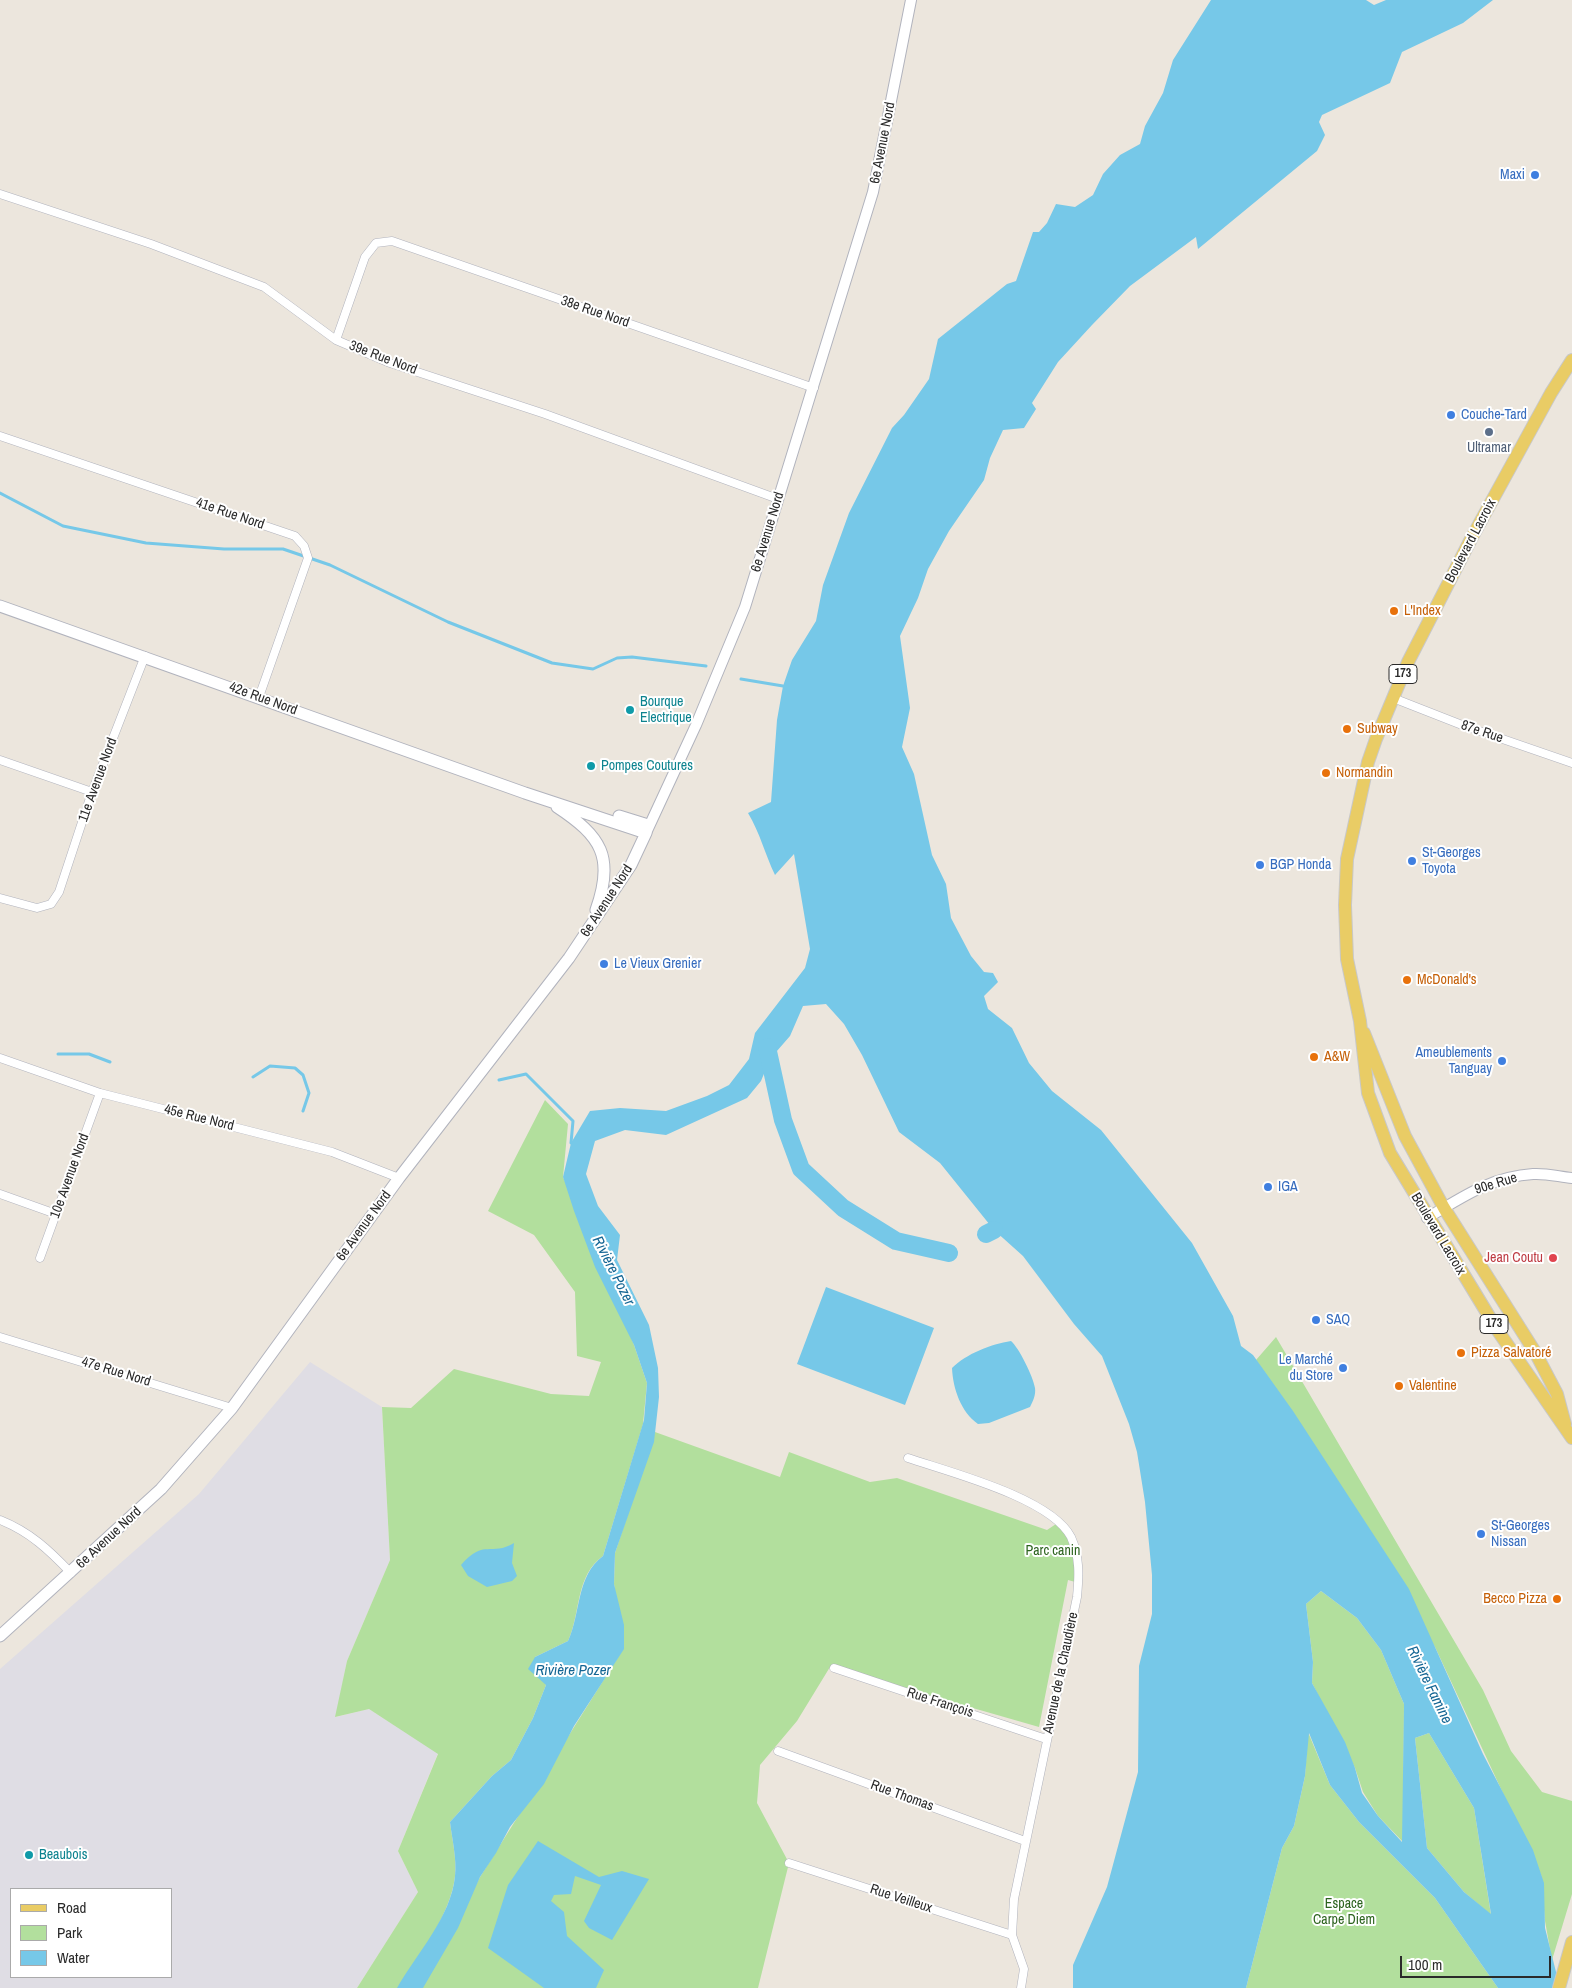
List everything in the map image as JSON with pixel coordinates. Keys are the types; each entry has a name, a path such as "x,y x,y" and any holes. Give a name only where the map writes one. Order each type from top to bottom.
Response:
{"main road":[{"name":"Boulevard Lacroix","path":"1569,1423 1546,1403 1524,1370 1390,1154 1368,1093 1360,1021 1347,959 1345,905 1347,859 1368,762 1393,698 1408,662 1471,539 1551,394 1572,360"},
{"name":"42e Rue Nord","path":"0,606 526,793 647,829"},
{"name":"42e Rue Nord","path":"526,793 557,807 576,820 590,832 598,845 604,860 604,876 601,895 589,929"},
{"name":"6e Avenue Nord","path":"0,1636 72,1573 161,1489 232,1408 399,1178 569,958 631,865 647,829"},
{"name":"Boulevard Lacroix","path":"1360,1021 1404,1136 1444,1208 1535,1352 1557,1394 1569,1423 1572,1438"},
{"path":"1559,1988 1572,1942"}],"street":[{"name":"6e Avenue Nord","path":"647,829 696,725 734,635 814,388 873,192 911,0"},
{"name":"39e Rue Nord","path":"0,194 151,244 264,287 336,340 390,363 545,414 778,499"},
{"name":"38e Rue Nord","path":"336,340 365,257 376,243 392,241 814,388"},
{"name":"41e Rue Nord","path":"0,436 295,536 304,546 308,558 259,697"},
{"name":"11e Avenue Nord","path":"0,898 37,908 51,904 59,892 92,792 145,656"},
{"name":"87e Rue","path":"1393,698 1462,726 1572,763"},
{"path":"0,760 92,792"},
{"name":"45e Rue Nord","path":"0,1058 100,1093 332,1152 399,1178"},
{"name":"10e Avenue Nord","path":"40,1258 100,1093"},
{"name":"90e Rue","path":"1428,1218 1477,1187 1500,1180 1534,1174 1572,1178"},
{"path":"0,1194 56,1214"},
{"name":"47e Rue Nord","path":"0,1337 232,1408"},
{"name":"Avenue de la Chaudière","path":"908,1458 1038,1506 1059,1522 1070,1536 1080,1571 1077,1597 1014,1899 1012,1935 1024,1969 1021,1988"},
{"path":"0,1520 18,1527 44,1544 72,1573"},
{"name":"Rue François","path":"834,1668 1046,1739"},
{"name":"Rue Thomas","path":"778,1751 1025,1841"},
{"name":"Rue Veilleux","path":"789,1863 1012,1935"}],"shaded area":[{"path":"310,1362 382,1407 390,1560 347,1661 336,1717 369,1709 438,1753 398,1851 418,1892 357,1988 0,1988 0,1669 199,1494"}],"green space":[{"path":"545,1100 568,1124 563,1177 634,1345 647,1383 643,1424 603,1556 594,1564 583,1584 568,1641 535,1657 546,1685 533,1718 511,1760 492,1776 450,1822 455,1856 455,1876 441,1920 400,1988 357,1988 418,1892 398,1851 438,1754 369,1709 335,1717 347,1661 390,1560 382,1407 411,1408 454,1369 551,1394 589,1396 601,1362 577,1356 575,1292 534,1235 488,1211"},
{"path":"1276,1337 1483,1690 1511,1751 1542,1792 1572,1801 1572,1894 1552,1960 1545,1921 1541,1875 1435,1647 1256,1360"},
{"name":"Parc canin","path":"655,1432 780,1477 789,1452 870,1482 897,1478 1047,1530 1059,1522 1070,1536 1079,1583 1068,1580 1039,1727 830,1667 797,1721 760,1765 757,1803 789,1863 758,1988 422,1988 480,1877 623,1649 614,1584 615,1553"},
{"path":"1321,1591 1357,1618 1381,1650 1404,1704 1403,1842 1378,1816 1363,1792 1355,1768 1312,1683 1313,1662 1306,1604"},
{"name":"Espace Carpe Diem","path":"1308,1732 1330,1785 1359,1822 1435,1898 1498,1988 1246,1988 1282,1848 1294,1826 1305,1776"},
{"path":"1429,1733 1474,1808 1491,1915 1464,1892 1427,1848 1415,1738"}],"water":[{"path":"1211,0 1366,0 1374,5 1386,0 1493,0 1463,23 1402,52 1390,83 1322,115 1319,122 1325,135 1317,151 1198,249 1196,237 1130,286 1058,362 1032,403 1036,409 1024,428 1003,430 990,458 984,480 949,531 928,569 918,598 900,636 910,708 902,747 914,774 932,855 946,884 951,918 971,956 984,972 993,973 998,982 984,996 988,1009 1012,1028 1029,1063 1052,1091 1101,1130 1192,1243 1233,1316 1241,1346 1253,1355 1293,1411 1409,1589 1483,1754 1533,1850 1544,1883 1545,1928 1560,1988 1498,1988 1435,1898 1359,1822 1330,1785 1309,1733 1305,1776 1294,1826 1282,1848 1246,1988 1073,1988 1073,1965 1107,1887 1138,1772 1139,1666 1152,1614 1152,1575 1145,1502 1137,1452 1129,1424 1102,1356 1074,1324 1023,1256 994,1230 940,1163 899,1132 862,1055 844,1024 826,1004 803,1006 790,1036 770,1059 761,1081 747,1098 666,1135 625,1130 595,1141 586,1174 598,1206 620,1235 617,1260 649,1325 658,1368 659,1397 654,1442 615,1553 614,1584 624,1625 624,1649 574,1726 544,1784 510,1827 480,1877 458,1928 423,1988 397,1988 440,1920 452,1891 455,1863 450,1822 492,1776 511,1760 533,1718 546,1685 528,1669 535,1657 568,1641 583,1584 594,1564 603,1556 644,1420 647,1383 634,1345 595,1267 563,1177 571,1143 590,1111 620,1108 666,1111 707,1096 729,1085 749,1059 755,1033 805,968 810,949 794,854 775,875 748,813 771,802 777,720 783,686 792,660 816,621 823,585 849,513 892,428 904,415 929,379 938,339 1007,284 1016,281 1033,232 1039,232 1047,223 1056,204 1075,207 1093,195 1103,174 1120,155 1140,144 1145,126 1163,93 1173,60","holes":["1321,1591 1357,1618 1381,1650 1404,1704 1402,1842 1378,1816 1362,1793 1345,1742 1312,1683 1313,1662 1306,1604","1429,1733 1474,1808 1491,1914 1464,1892 1427,1848 1415,1738"]},
{"path":"826,1287 934,1328 905,1405 797,1364"},
{"path":"1011,1341 1022,1356 1032,1377 1035,1396 1030,1407 989,1423 978,1424 967,1413 959,1399 954,1384 952,1368 964,1358 979,1350"},
{"path":"514,1543 512,1563 517,1576 512,1581 487,1587 468,1576 461,1565 476,1552 499,1549"},
{"path":"538,1841 599,1877 622,1871 649,1879 612,1940 589,1928 584,1921 601,1885 575,1876 571,1894 554,1895 551,1901 564,1912 567,1936 604,1970 596,1988 544,1988 488,1948 508,1885"}],"waterway":[{"path":"0,493 63,526 146,543 224,549 283,549 330,565 448,622 552,663 593,669 617,658 632,657 706,666"},
{"path":"741,679 783,686"},
{"path":"767,1047 783,1120 801,1169 843,1208 896,1241 949,1253"},
{"path":"58,1054 89,1054 110,1062"},
{"path":"253,1077 270,1066 295,1068 303,1075 309,1093 303,1111"},
{"path":"499,1080 526,1074 573,1121 571,1143"},
{"path":"986,1234 994,1230"}],"place":[{"name":"Maxi","path":"1535,175"},
{"name":"Couche-Tard","path":"1451,415"},
{"name":"Ultramar","path":"1489,432"},
{"name":"L'Index","path":"1394,611"},
{"name":"Bourque Electrique","path":"630,710"},
{"name":"Subway","path":"1347,729"},
{"name":"Pompes Coutures","path":"591,766"},
{"name":"Normandin","path":"1326,773"},
{"name":"St-Georges Toyota","path":"1412,861"},
{"name":"BGP Honda","path":"1260,865"},
{"name":"Le Vieux Grenier","path":"604,964"},
{"name":"McDonald's","path":"1407,980"},
{"name":"A&W","path":"1314,1057"},
{"name":"Ameublements Tanguay","path":"1502,1061"},
{"name":"IGA","path":"1268,1187"},
{"name":"Jean Coutu","path":"1553,1258"},
{"name":"SAQ","path":"1316,1320"},
{"name":"Pizza Salvatoré","path":"1461,1353"},
{"name":"Le Marché du Store","path":"1343,1368"},
{"name":"Valentine","path":"1399,1386"},
{"name":"St-Georges Nissan","path":"1481,1534"},
{"name":"Becco Pizza","path":"1557,1599"},
{"name":"Beaubois","path":"29,1855"}],"water label":[{"name":"Rivière Pozer","path":"613,1271"},
{"name":"Rivière Pozer","path":"573,1671"},
{"name":"Rivière Famine","path":"1429,1685"}]}
